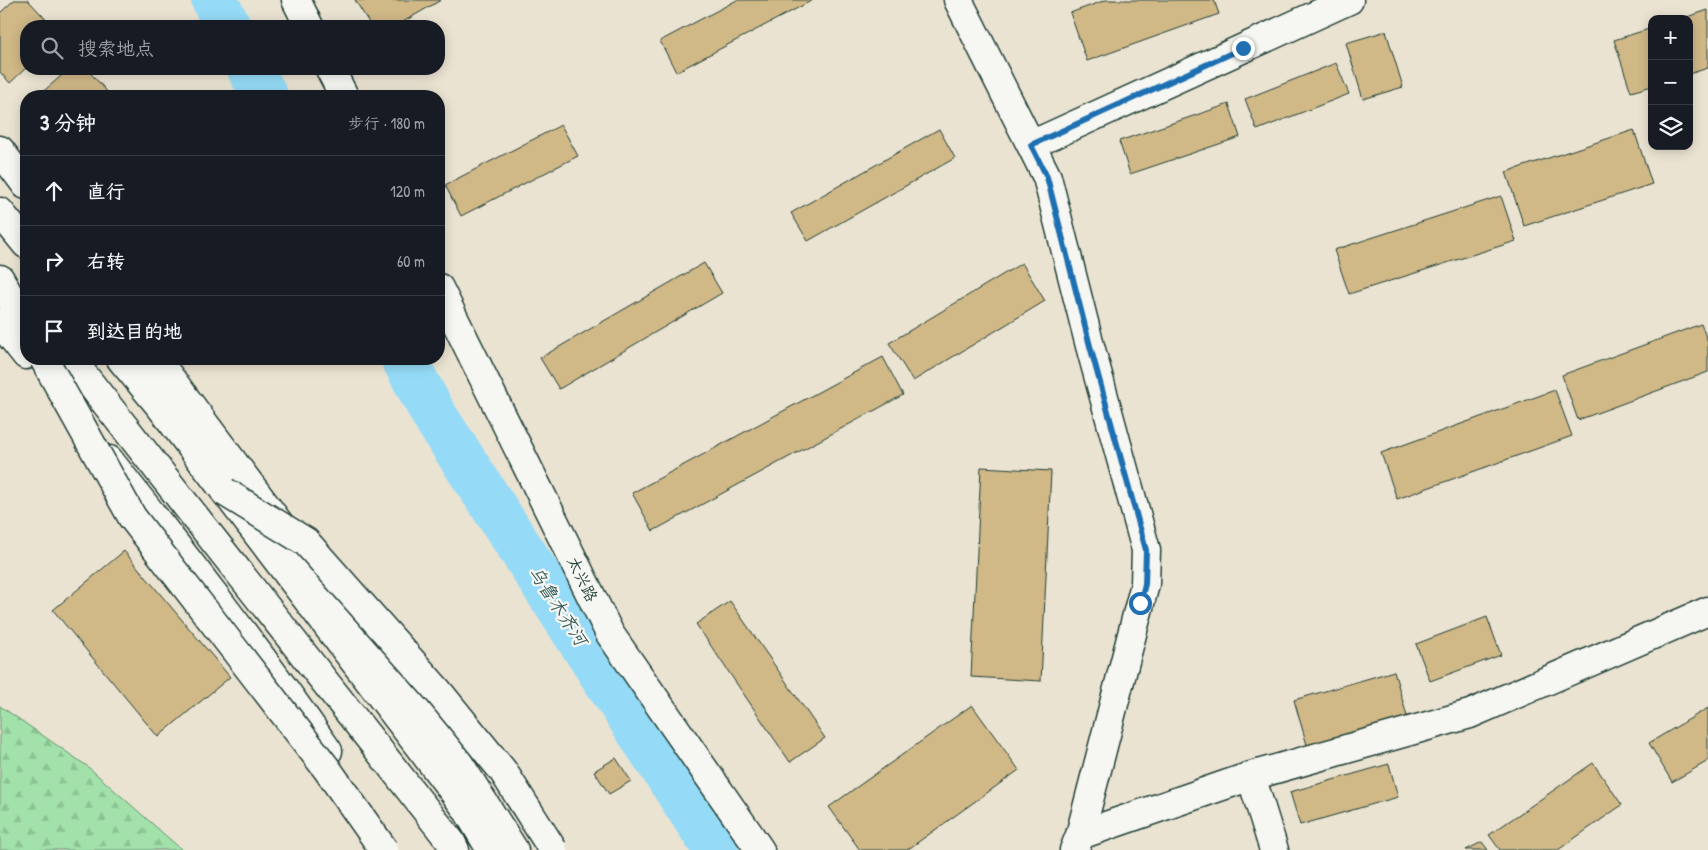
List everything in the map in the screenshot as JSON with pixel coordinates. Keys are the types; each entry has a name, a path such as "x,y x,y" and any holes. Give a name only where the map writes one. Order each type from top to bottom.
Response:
{"main road":[{"path":"296,0 306,20"},
{"path":"958,0 1047,177 1090,346 1146,550 1145,584 1077,842"},
{"path":"1031,145 1349,0"},
{"path":"333,75 341,90"},
{"path":"0,150 20,177"},
{"path":"0,212 20,237"},
{"path":"0,269 20,294"},
{"path":"0,279 20,315"},
{"name":"太兴路","path":"445,300 610,634 760,850"},
{"path":"0,322 20,347"},
{"path":"34,365 202,578 282,684 396,850"},
{"path":"47,365 132,517 326,769 384,850"},
{"path":"76,365 456,850"},
{"path":"126,365 160,406 466,808 491,850"},
{"path":"160,365 292,541 439,732 514,850"},
{"path":"225,492 306,542 438,690 503,771 553,850"},
{"path":"1077,842 1251,776 1470,714 1708,610"},
{"path":"1251,776 1274,850"}],"green space":[{"path":"0,706 87,766 182,850 0,850"}],"building":[{"path":"14,0 28,0 46,20 20,20 20,74 10,83 0,72 0,13"},
{"path":"355,0 441,0 406,20 367,20"},
{"path":"737,0 813,0 676,72 660,41"},
{"path":"1106,0 1214,0 1219,14 1087,61 1070,13"},
{"path":"1708,10 1708,68 1693,73 1693,60 1693,15"},
{"path":"1648,29 1648,87 1631,92 1614,40"},
{"path":"1386,31 1403,87 1363,99 1346,43"},
{"path":"1336,63 1349,94 1257,130 1245,99"},
{"path":"62,75 92,75 106,90 45,90"},
{"path":"1229,104 1240,137 1130,174 1119,141"},
{"path":"561,125 578,156 461,216 445,185"},
{"path":"939,129 955,158 808,241 791,213"},
{"path":"1634,130 1652,184 1524,226 1506,172"},
{"path":"1501,196 1516,241 1349,294 1334,250"},
{"path":"704,263 722,293 559,389 540,358"},
{"path":"1022,263 1045,301 913,381 889,343"},
{"path":"1701,324 1708,342 1708,372 1578,420 1562,375"},
{"path":"883,357 903,395 653,531 632,493"},
{"path":"1555,390 1572,436 1397,499 1381,453"},
{"path":"981,467 1051,471 1041,681 971,677"},
{"path":"124,551 230,677 158,737 53,610"},
{"path":"730,601 825,738 790,762 696,624"},
{"path":"1487,617 1501,655 1430,681 1416,644"},
{"path":"1394,671 1409,723 1309,752 1294,700"},
{"path":"972,705 1019,770 907,850 860,850 829,807"},
{"path":"1708,708 1708,761 1672,782 1649,743"},
{"path":"616,758 631,781 609,794 594,771"},
{"path":"1593,763 1622,805 1558,850 1500,850 1489,835"},
{"path":"1389,764 1398,797 1300,825 1290,792"},
{"path":"1482,842 1488,850 1466,850"}],"waterway":[{"name":"乌鲁木齐河","path":"214,0 225,20"},
{"name":"乌鲁木齐河","path":"253,75 262,90"},
{"name":"乌鲁木齐河","path":"407,365 434,415 716,850"}],"route":[{"path":"1140,603 1145,584 1146,550 1090,346 1047,177 1031,145 1243,48"}]}
